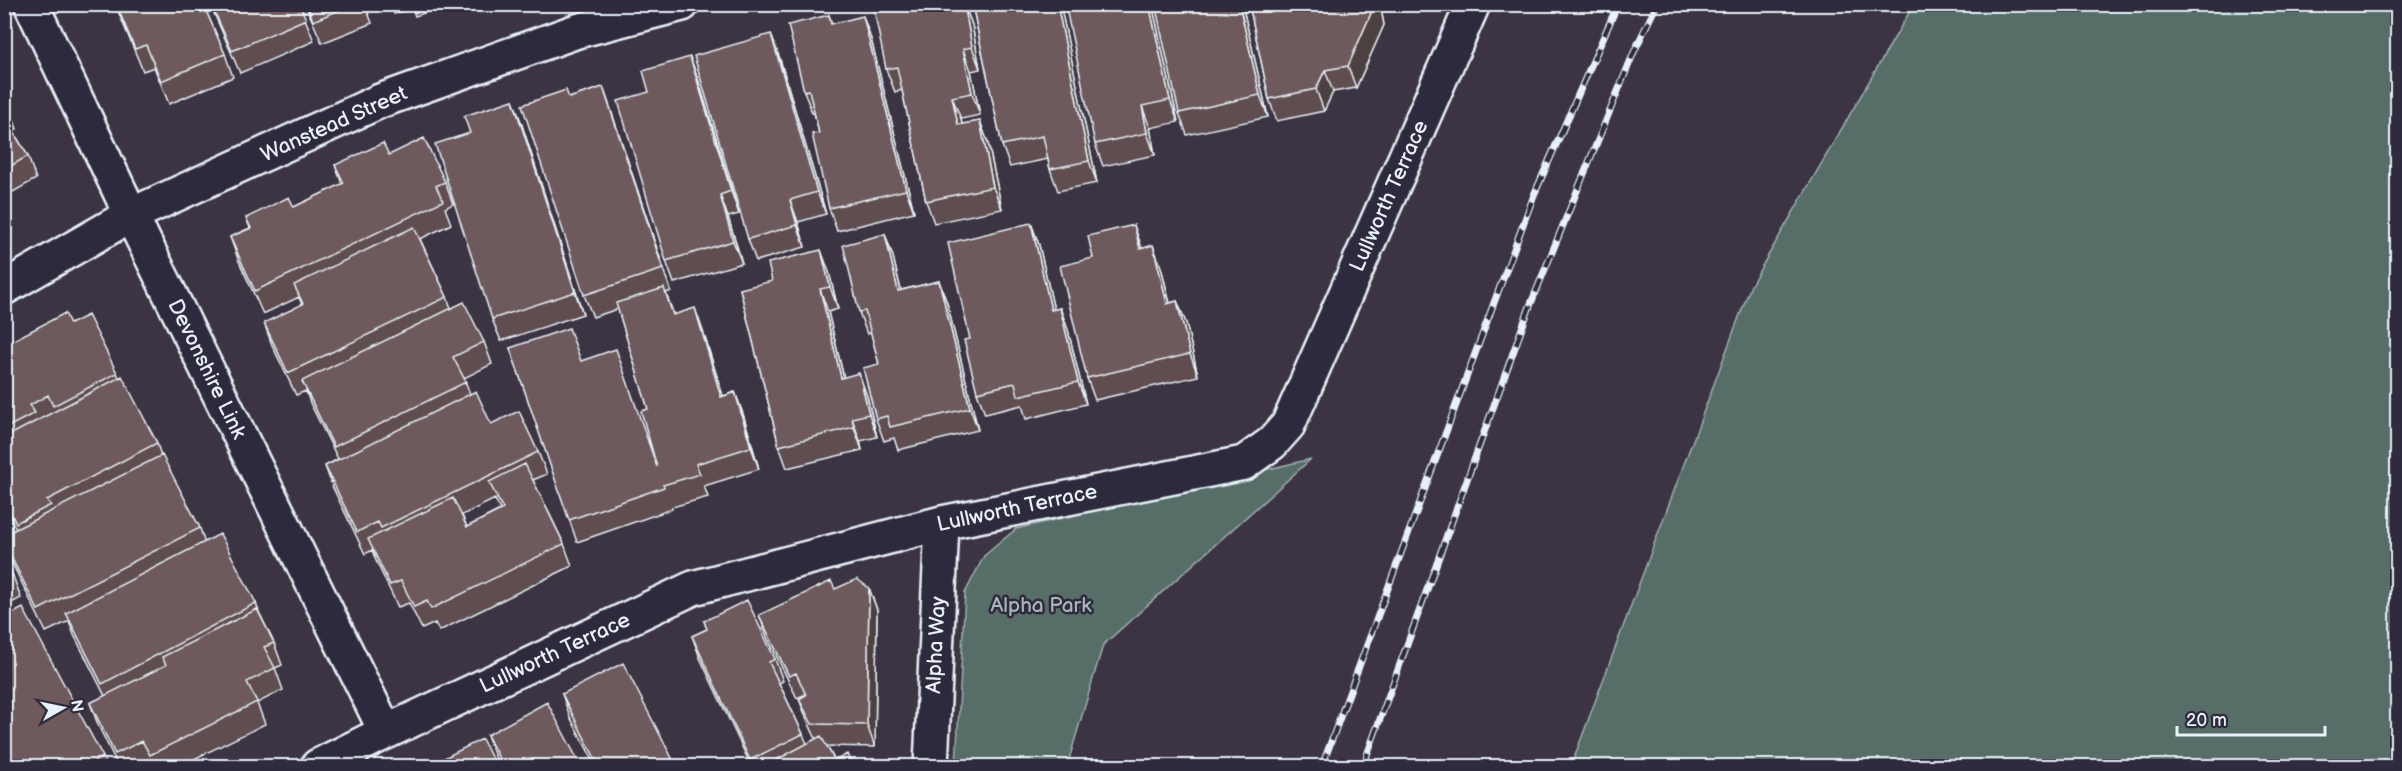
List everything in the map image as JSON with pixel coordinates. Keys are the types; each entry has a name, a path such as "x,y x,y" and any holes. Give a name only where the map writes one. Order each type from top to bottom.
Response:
{"street":[{"name":"Devonshire Link","path":"31,4 131,215 386,732"},
{"name":"Wanstead Street","path":"4,288 131,215 380,101 577,31 682,4"},
{"name":"Lullworth Terrace","path":"318,766 693,588 942,523 1244,463 1272,443 1288,425 1473,4"},
{"name":"Alpha Way","path":"931,766 942,523"}],"green space":[{"path":"1914,4 2397,5 2397,766 1571,766 1751,285"},
{"name":"Alpha Park","path":"1311,459 1103,645 1067,766 956,766 965,593 984,556 1016,529"}],"building":[{"path":"116,4 203,4 225,54 161,81 146,45 135,49"},
{"path":"211,4 299,4 306,19 232,51"},
{"path":"307,4 354,4 313,21"},
{"path":"898,4 927,4 927,6 947,4 947,7 964,4 972,47 963,49 972,93 952,97 958,125 980,121 993,187 926,201 897,67 886,69 874,10"},
{"path":"972,4 1057,4 1089,161 1050,169 1043,136 1002,145"},
{"path":"1065,4 1149,4 1170,100 1142,106 1147,133 1095,144"},
{"path":"1155,4 1239,4 1260,95 1179,113"},
{"path":"1249,4 1375,4 1348,66 1325,70 1316,89 1269,99"},
{"path":"829,15 831,24 863,16 906,190 829,208 812,134 819,133 809,90 804,91 788,25"},
{"path":"771,34 817,192 790,200 797,225 748,239 694,56"},
{"path":"690,57 731,191 720,195 733,241 666,261 618,101 649,92 643,71"},
{"path":"603,87 663,269 584,295 522,105 566,90 569,98"},
{"path":"4,98 9,107 4,109"},
{"path":"513,100 575,292 492,319 435,144 470,133 464,116"},
{"path":"4,116 28,156 4,170"},
{"path":"424,138 445,182 436,186 443,201 255,291 230,237 251,228 246,218 289,197 294,207 344,183 335,165 383,143 389,155"},
{"path":"1031,223 1051,310 1060,308 1078,382 1018,396 1015,383 977,392 964,340 970,339 948,243"},
{"path":"1134,225 1140,249 1153,245 1167,304 1177,301 1190,354 1087,378 1060,266 1093,258 1088,236"},
{"path":"414,227 447,297 288,373 264,323 303,304 294,285"},
{"path":"885,234 898,291 939,281 970,408 890,427 887,416 876,419 863,368 879,364 865,311 859,312 843,245"},
{"path":"821,250 830,287 820,289 841,378 859,373 869,414 852,418 854,427 779,446 740,289 772,281 768,263"},
{"path":"664,288 673,315 695,308 721,397 735,392 751,447 696,464 700,474 663,485 664,487 569,520 510,348 569,328 581,361 616,349 657,467 641,411 648,409 616,303"},
{"path":"464,302 484,342 453,357 466,382 334,447 302,381"},
{"path":"65,313 70,324 88,315 117,373 53,406 48,395 30,405 35,413 4,429 4,345"},
{"path":"122,376 157,443 47,500 51,505 16,523 4,501 4,438"},
{"path":"476,391 491,424 519,411 538,452 381,528 378,522 357,532 325,466"},
{"path":"162,455 200,528 38,610 4,543 4,535"},
{"path":"525,464 564,544 431,609 427,601 414,607 401,581 390,585 368,539 453,498 467,527 503,509 489,482"},
{"path":"220,534 256,603 102,684 66,613"},
{"path":"4,560 13,576 4,580"},
{"path":"857,579 869,588 867,725 812,724 799,699 806,695 796,673 789,676 759,615 831,581 835,589"},
{"path":"747,600 775,659 769,662 803,734 750,760 692,636 707,629 704,621"},
{"path":"23,608 103,757 86,766 7,766 4,762 4,618"},
{"path":"257,609 274,643 264,647 275,668 247,682 257,702 150,755 142,741 115,754 90,703 166,665 162,657"},
{"path":"623,663 676,766 599,766 562,694"},
{"path":"547,702 581,766 503,766 487,735"},
{"path":"821,736 835,761 847,754 854,766 765,766"},
{"path":"482,739 496,766 446,766 442,759"}],"railway":[{"path":"1322,766 1534,195 1618,4"},
{"path":"1363,766 1530,306 1634,52 1657,4"}]}
